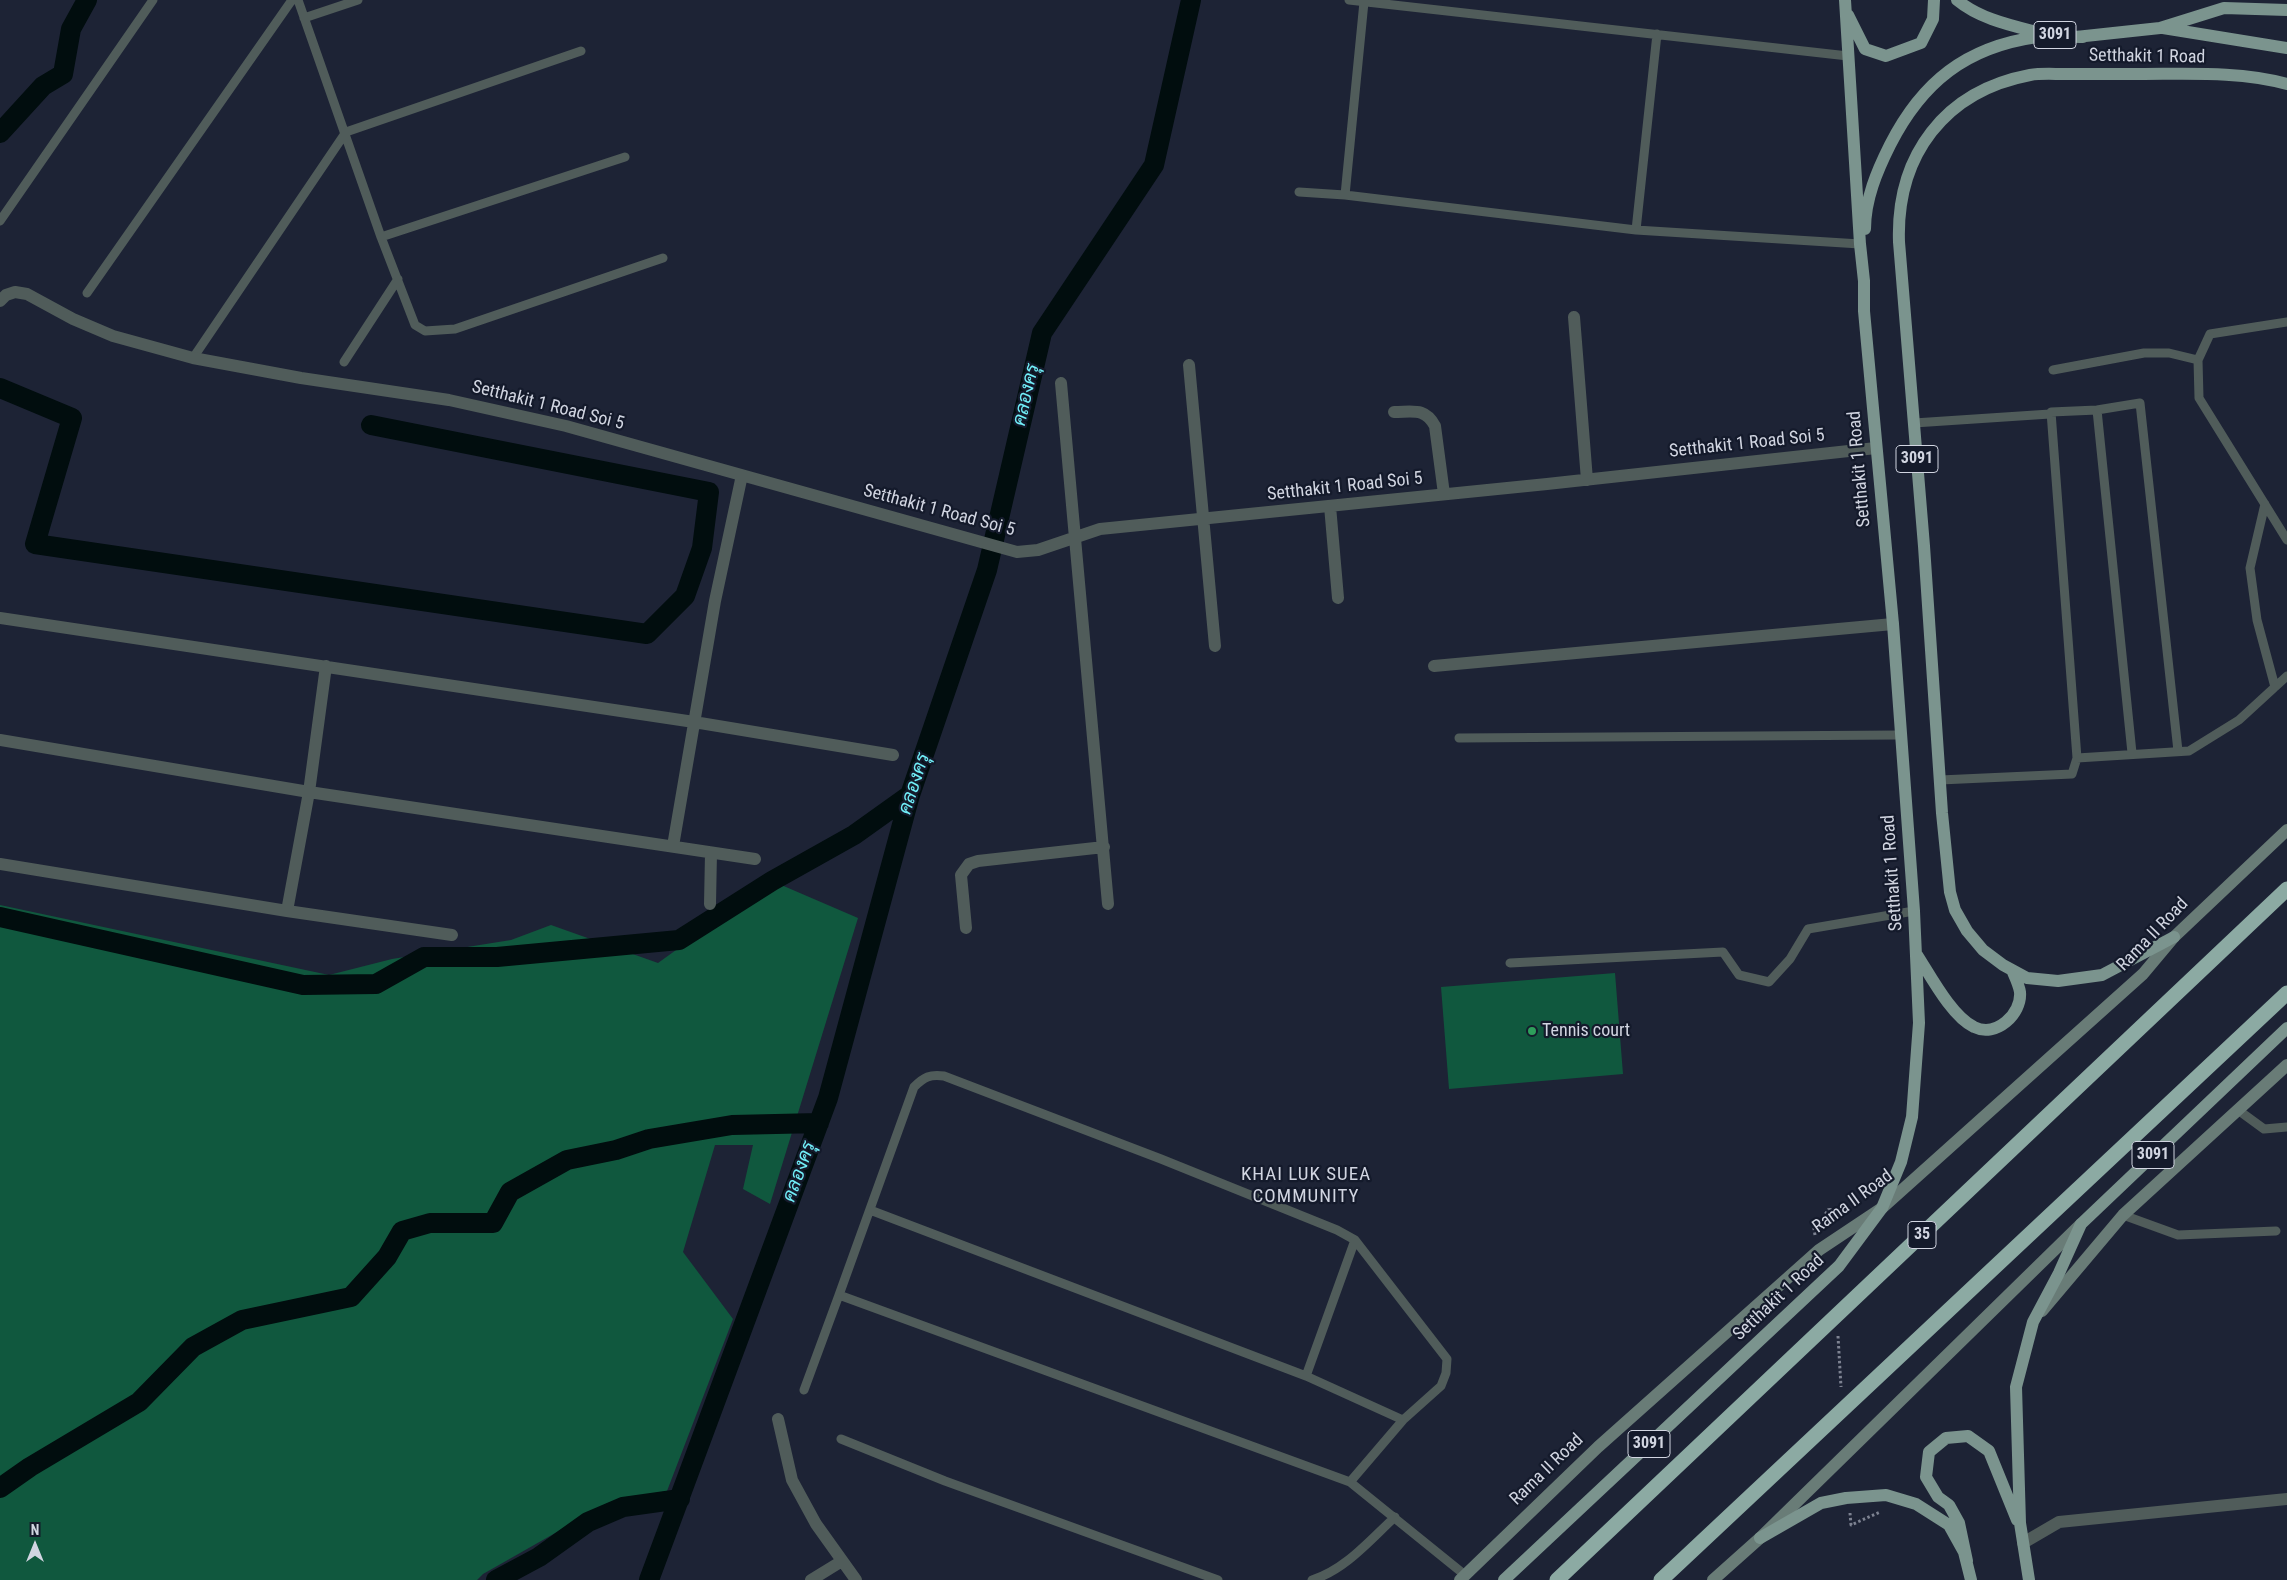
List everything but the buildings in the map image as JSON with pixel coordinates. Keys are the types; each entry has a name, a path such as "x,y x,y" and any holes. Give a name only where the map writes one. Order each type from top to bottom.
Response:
{"highway":[{"name":"35","path":"1557,1580 2287,889"},
{"path":"1661,1580 2287,993"}],"main road":[{"path":"1845,4 1865,49 1886,56 1921,43 1933,19 1934,0"},
{"name":"Setthakit 1 Road","path":"1958,0 1969,10 2005,24 2044,34 2083,37 2160,28 2224,8 2287,10"},
{"name":"Setthakit 1 Road","path":"1504,1580 1839,1266 1882,1208 1901,1162 1912,1117 1919,1023 1914,911 1899,736 1892,624 1864,311 1864,281 1845,4"},
{"name":"Setthakit 1 Road","path":"2160,28 2287,48"},
{"path":"1864,281 1865,222 1872,187 1898,129 1918,99 1940,76 1974,55 2038,37 2083,37"},
{"name":"Setthakit 1 Road","path":"2174,937 2102,975 2058,981 2027,978 1983,950 1967,930 1955,910 1950,892 1940,780 1898,221 1901,200 1914,159 1929,133 1945,115 1967,98 1993,84 2032,74 2182,74 2231,77 2287,84"},
{"name":"Rama II Road","path":"1463,1578 1598,1447 1819,1250 1882,1208 2143,974 2174,937 2287,830"},
{"path":"1916,954 1960,1016 1974,1027 1982,1030 2002,1025 2018,1009 2020,991 2012,970"},
{"name":"3091","path":"2029,1580 2022,1538 2016,1387 2033,1322 2059,1273 2081,1224 2287,1028"},
{"path":"2033,1322 2123,1214 2287,1065"},
{"path":"1713,1580 1760,1538 2081,1224"},
{"path":"1971,1580 1960,1524 1950,1505 1938,1497 1926,1477 1929,1452 1946,1438 1968,1436 1990,1451 2022,1538"},
{"path":"1760,1538 1821,1503 1846,1498 1886,1495 1916,1504 1949,1525 1967,1561"}],"street":[{"name":"Setthakit 1 Road Soi 5","path":"0,301 6,295 15,292 27,294 73,319 113,336 193,358 496,409 566,426 1017,552 1038,550 1100,529 1586,480 1876,448"},
{"path":"1574,317 1586,480"},
{"path":"1189,366 1216,646"},
{"path":"1061,383 1108,904"},
{"path":"1394,412 1420,412 1427,414 1431,418 1435,426 1444,494"},
{"path":"673,846 715,601 742,476"},
{"path":"1330,506 1338,598"},
{"path":"4,618 694,722 893,755"},
{"path":"1434,666 1892,624"},
{"path":"287,911 309,792 326,666"},
{"path":"0,740 309,792 755,859"},
{"path":"966,928 961,875 969,864 978,860 1104,847"},
{"path":"710,904 711,852"},
{"path":"0,864 287,911 452,935"},
{"path":"778,1419 792,1480 812,1517 856,1580"},
{"path":"2022,1538 2059,1522 2287,1499"},
{"path":"811,1580 842,1561"}],"lane":[{"path":"0,221 152,0"},
{"path":"87,293 292,0"},
{"path":"298,0 346,132 381,237 415,325 424,331 436,332 455,329 663,258"},
{"path":"304,18 358,0"},
{"path":"1349,0 1848,56"},
{"path":"1345,195 1364,2"},
{"path":"1636,230 1657,34"},
{"path":"193,358 346,132 581,51"},
{"path":"381,237 625,157"},
{"path":"1299,192 1345,195 1636,230 1860,244"},
{"path":"344,362 398,279"},
{"path":"2287,322 2210,334 2198,360 2199,398 2287,540"},
{"path":"2053,370 2144,353 2169,353 2198,360"},
{"path":"1914,423 2050,414 2054,410 2097,410 2140,403 2178,752"},
{"path":"2097,410 2132,753"},
{"path":"1940,780 2072,774 2077,758 2050,414"},
{"path":"2265,504 2250,568 2257,620 2275,687"},
{"path":"2077,758 2132,753 2189,751 2240,720 2287,676"},
{"path":"1460,738 1899,736"},
{"path":"1510,963 1723,952 1739,975 1769,982 1790,959 1808,929 1914,911"},
{"path":"804,1390 914,1087 923,1078 933,1075 944,1076 1161,1158 1338,1230 1355,1240 1447,1359 1446,1372 1441,1386 1403,1420 1350,1482"},
{"path":"2238,1110 2264,1130 2287,1127"},
{"path":"870,1210 1306,1376 1403,1420"},
{"path":"2123,1214 2178,1235 2276,1230"},
{"path":"1306,1376 1355,1240"},
{"path":"839,1295 1350,1482 1395,1517 1463,1578"},
{"path":"841,1439 944,1481 1218,1580"},
{"path":"1312,1580 1323,1576 1350,1559 1395,1517"}],"path":[{"path":"1819,1250 1814,1229 1830,1208 1831,1228"},
{"path":"1838,1327 1842,1396"},
{"path":"1849,1505 1851,1525"}],"green space":[{"path":"772,881 858,918 770,1204 743,1189 753,1145 715,1145 683,1252 733,1319 667,1491 608,1503 483,1574 477,1580 0,1580 0,905 329,975 392,959 511,940 551,925 658,963"},
{"name":"Tennis court","path":"1615,973 1623,1074 1449,1089 1441,987"}],"waterway":[{"path":"0,133 43,86 63,74 71,29 87,0"},
{"name":"คลองครุ","path":"649,1580 828,1098 910,795 987,570 1042,333 1154,165 1191,0"},
{"path":"0,388 72,418 35,544 647,634 685,596 702,548 709,492 371,425"},
{"path":"0,917 303,985 376,984 424,957 497,957 679,940 772,881 854,835 910,795"},
{"path":"0,1488 30,1467 139,1402 193,1347 242,1320 351,1297 387,1257 402,1231 430,1223 493,1223 510,1192 567,1160 616,1150 649,1139 732,1125 819,1123"},
{"path":"496,1580 539,1557 588,1522 623,1507 680,1499"}],"place":[{"name":"Tennis court","path":"1532,1031"}],"district":[{"name":"KHAI LUK SUEA COMMUNITY","path":"1306,1186"}]}
